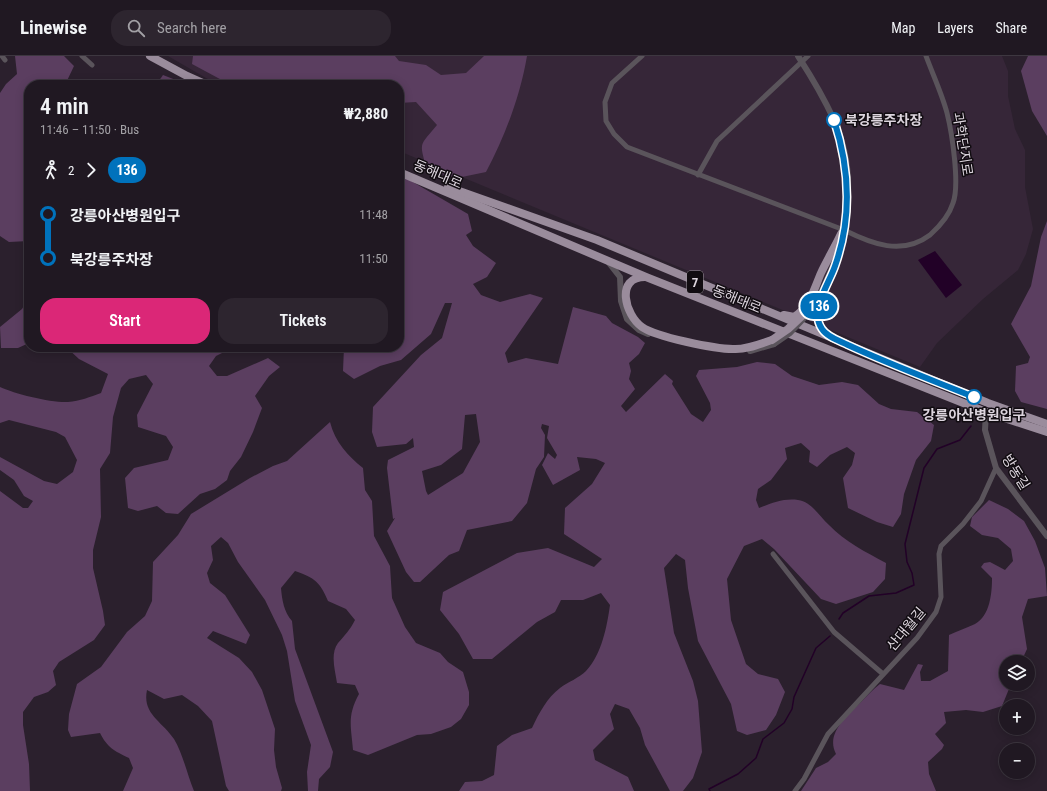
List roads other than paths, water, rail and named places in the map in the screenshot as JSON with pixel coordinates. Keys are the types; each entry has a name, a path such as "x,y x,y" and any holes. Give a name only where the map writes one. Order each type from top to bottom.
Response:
{"highway":[{"path":"142,56 187,80"},
{"path":"150,56 195,80"},
{"name":"동해대로","path":"404,170 430,181 597,240 988,403 1047,424"},
{"name":"동해대로","path":"404,174 646,277 986,412 1047,432"},
{"path":"735,297 787,316 794,317 800,313 810,301 821,273 843,233"},
{"path":"646,277 638,277 632,281 626,290 625,300 632,317 642,327 659,334 710,346 734,349 773,342 806,314 843,233"},
{"path":"986,412 988,403"}],"street":[{"path":"82,56 92,65"},
{"name":"과학단지로","path":"642,56 612,83 605,102 606,121 614,134 627,148 843,233 868,242 891,247 908,245 923,240 946,218 954,203 957,181 947,113 926,56"},
{"path":"698,175 718,141 800,58 808,56"},
{"path":"800,58 834,120 841,142 848,183 843,233 835,266 819,308 818,321 822,330 861,351"},
{"path":"607,261 620,277 623,310 639,330 662,339 724,352 743,352 773,342"},
{"name":"방동길","path":"986,412 985,430 996,468 1047,536"},
{"name":"산대월길","path":"795,791 804,779 828,734 916,638 936,612 941,597 939,554 941,546 963,524 980,501 996,468"},
{"path":"773,554 834,632 883,674"}],"waterway":[{"path":"839,619 843,613 869,596 896,593 914,585 912,573 907,562 905,544 924,468 937,449 960,440 971,426"},
{"path":"710,791 709,789 738,774 756,758 763,739 784,723 792,709 794,697 816,648 830,636"}],"place":[{"name":"북강릉주차장","path":"834,120"},
{"name":"강릉아산병원입구","path":"974,397"}]}
